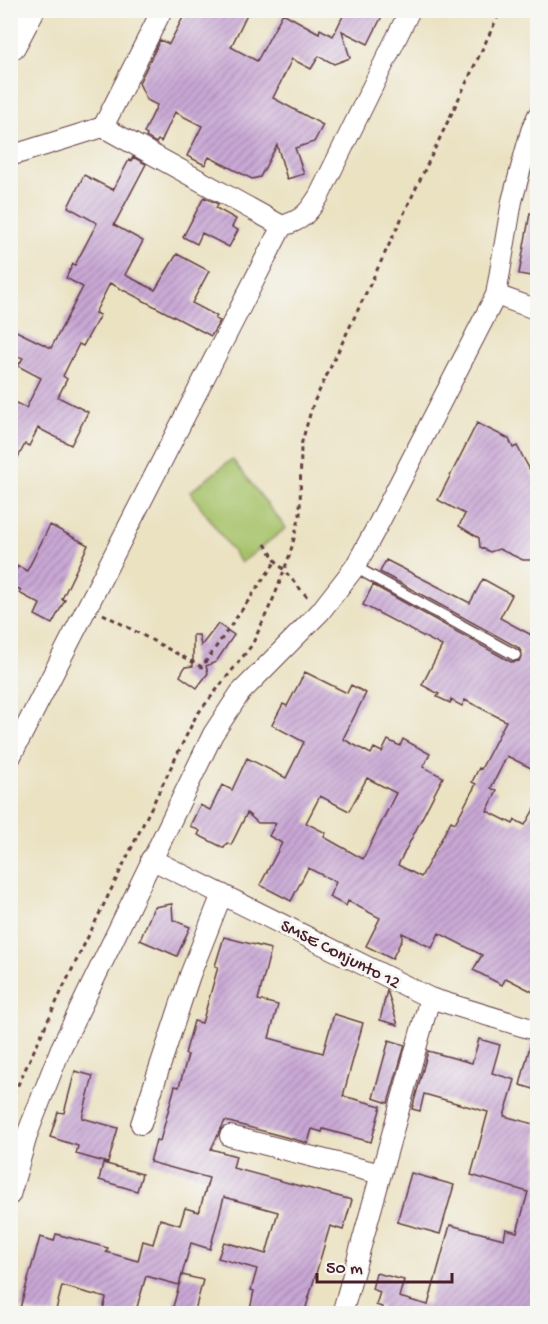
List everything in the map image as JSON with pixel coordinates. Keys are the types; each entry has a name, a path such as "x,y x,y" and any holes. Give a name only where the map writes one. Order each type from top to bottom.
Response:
{"main road":[{"path":"10,44 28,10"}],"street":[{"path":"10,156 103,127 162,10"},
{"path":"103,127 282,226 296,222 308,213 320,196 410,10"},
{"path":"10,1195 28,1132 61,1048 218,726 240,693 320,612 355,567 496,295 512,201 537,115"},
{"path":"10,758 282,226"},
{"path":"496,295 537,310"},
{"name":"SMSE Conjunto 12","path":"151,860 430,998 537,1031"},
{"path":"141,1124 190,975 222,894"},
{"path":"342,1314 430,998"},
{"path":"230,1136 381,1174"}],"lane":[{"path":"355,567 515,655"}],"path":[{"path":"10,1102 196,716 252,645 284,570 300,515 301,445 313,404 501,10"},
{"path":"265,544 276,561 320,612"},
{"path":"88,606 202,668 276,561"}],"green space":[{"path":"232,459 286,528 241,563 190,492"}],"building":[{"path":"187,10 249,10 231,47 257,61 283,13 319,33 320,29 333,36 346,10 385,10 368,44 342,31 350,58 334,64 319,56 311,69 292,59 273,98 323,125 314,142 295,148 304,174 287,179 277,145 260,177 252,179 209,157 205,165 187,156 202,126 175,112 161,142 158,140 156,143 146,137 144,133 157,105 147,100 139,83 160,40 169,44"},
{"path":"133,157 146,164 114,225 143,241 125,275 155,290 177,254 209,271 192,303 217,316 215,319 220,321 211,336 110,283 95,313 100,315 83,346 79,344 63,376 67,379 58,397 88,412 71,445 38,428 29,446 25,444 10,473 10,400 26,408 41,378 18,366 23,358 10,353 10,328 51,348 83,287 66,278 97,223 68,207 84,175 113,190 129,160 131,161"},
{"path":"204,197 218,204 216,208 236,219 232,227 238,230 229,247 202,233 197,244 183,237"},
{"path":"530,213 537,214 537,277 519,274"},
{"path":"477,423 509,439 513,448 517,446 537,483 537,560 523,560 499,549 490,552 480,547 479,538 459,526 465,514 438,500"},
{"path":"50,525 88,545 62,599 65,600 52,624 35,615 40,604 19,593 21,590 10,585 10,580 18,566 27,571"},
{"path":"386,560 470,603 483,579 512,595 500,618 537,638 537,771 507,756 491,788 497,791 487,811 513,824 515,820 525,825 537,804 537,994 506,978 502,985 473,970 482,955 439,933 432,948 402,933 402,939 392,959 366,946 380,918 348,901 346,906 329,897 336,882 308,868 291,901 260,885 282,843 269,836 276,823 258,823 247,813 231,845 227,843 224,848 198,835 200,831 190,826 200,805 210,810 222,785 232,790 247,758 286,778 304,742 272,725 283,704 287,706 305,672 347,693 351,685 366,693 343,739 371,754 374,748 382,752 388,740 400,746 403,739 430,754 423,767 443,777 398,865 421,877 451,821 455,823 476,784 472,782 479,768 481,769 506,721 465,700 462,706 451,700 450,703 437,697 439,694 422,685 442,646 363,605 373,585 511,662 519,661 522,654 519,648 380,572","holes":["367,778 396,793 363,859 324,837 326,833 306,823 320,796 349,811"]},
{"path":"218,624 234,635 216,662 206,666 208,673 197,688 180,676 185,667 193,666 193,635 199,635 201,646"},
{"path":"172,904 173,920 190,927 177,956 140,940 154,907"},
{"path":"224,937 271,949 258,1000 278,1005 269,1038 323,1053 334,1014 363,1023 343,1096 381,1106 371,1142 323,1129 322,1132 312,1129 308,1143 225,1121 211,1149 236,1156 233,1168 352,1200 343,1230 330,1226 304,1314 249,1314 254,1291 251,1290 257,1269 218,1258 224,1242 266,1254 278,1212 224,1197 210,1249 191,1243 179,1285 146,1276 135,1314 102,1314 106,1298 62,1286 55,1314 40,1314 20,1308 40,1237 54,1241 56,1234 108,1248 106,1252 138,1261 143,1241 153,1244 160,1219 180,1225 185,1208 199,1212 209,1178 150,1162 156,1140 160,1141 175,1086 179,1087 194,1021 202,1023"},
{"path":"387,990 398,1025 380,1020"},
{"path":"479,1039 500,1045 492,1073 515,1080 504,1116 537,1125 537,1314 380,1314 382,1307 376,1305 380,1292 372,1289 376,1273 404,1280 399,1297 428,1305 450,1225 504,1239 506,1229 517,1232 528,1192 471,1175 488,1112 424,1094 420,1111 412,1109 428,1051 472,1063"},
{"path":"389,1040 405,1045 388,1103 373,1098"},
{"path":"531,1042 537,1043 537,1090 520,1085"},
{"path":"75,1071 93,1076 82,1118 118,1128 108,1163 76,1154 78,1146 50,1137 58,1112 64,1113"},
{"path":"103,1163 142,1174 137,1191 99,1180"},
{"path":"411,1173 454,1185 440,1234 397,1222"},
{"path":"182,1275 203,1280 194,1314 171,1314"}]}
